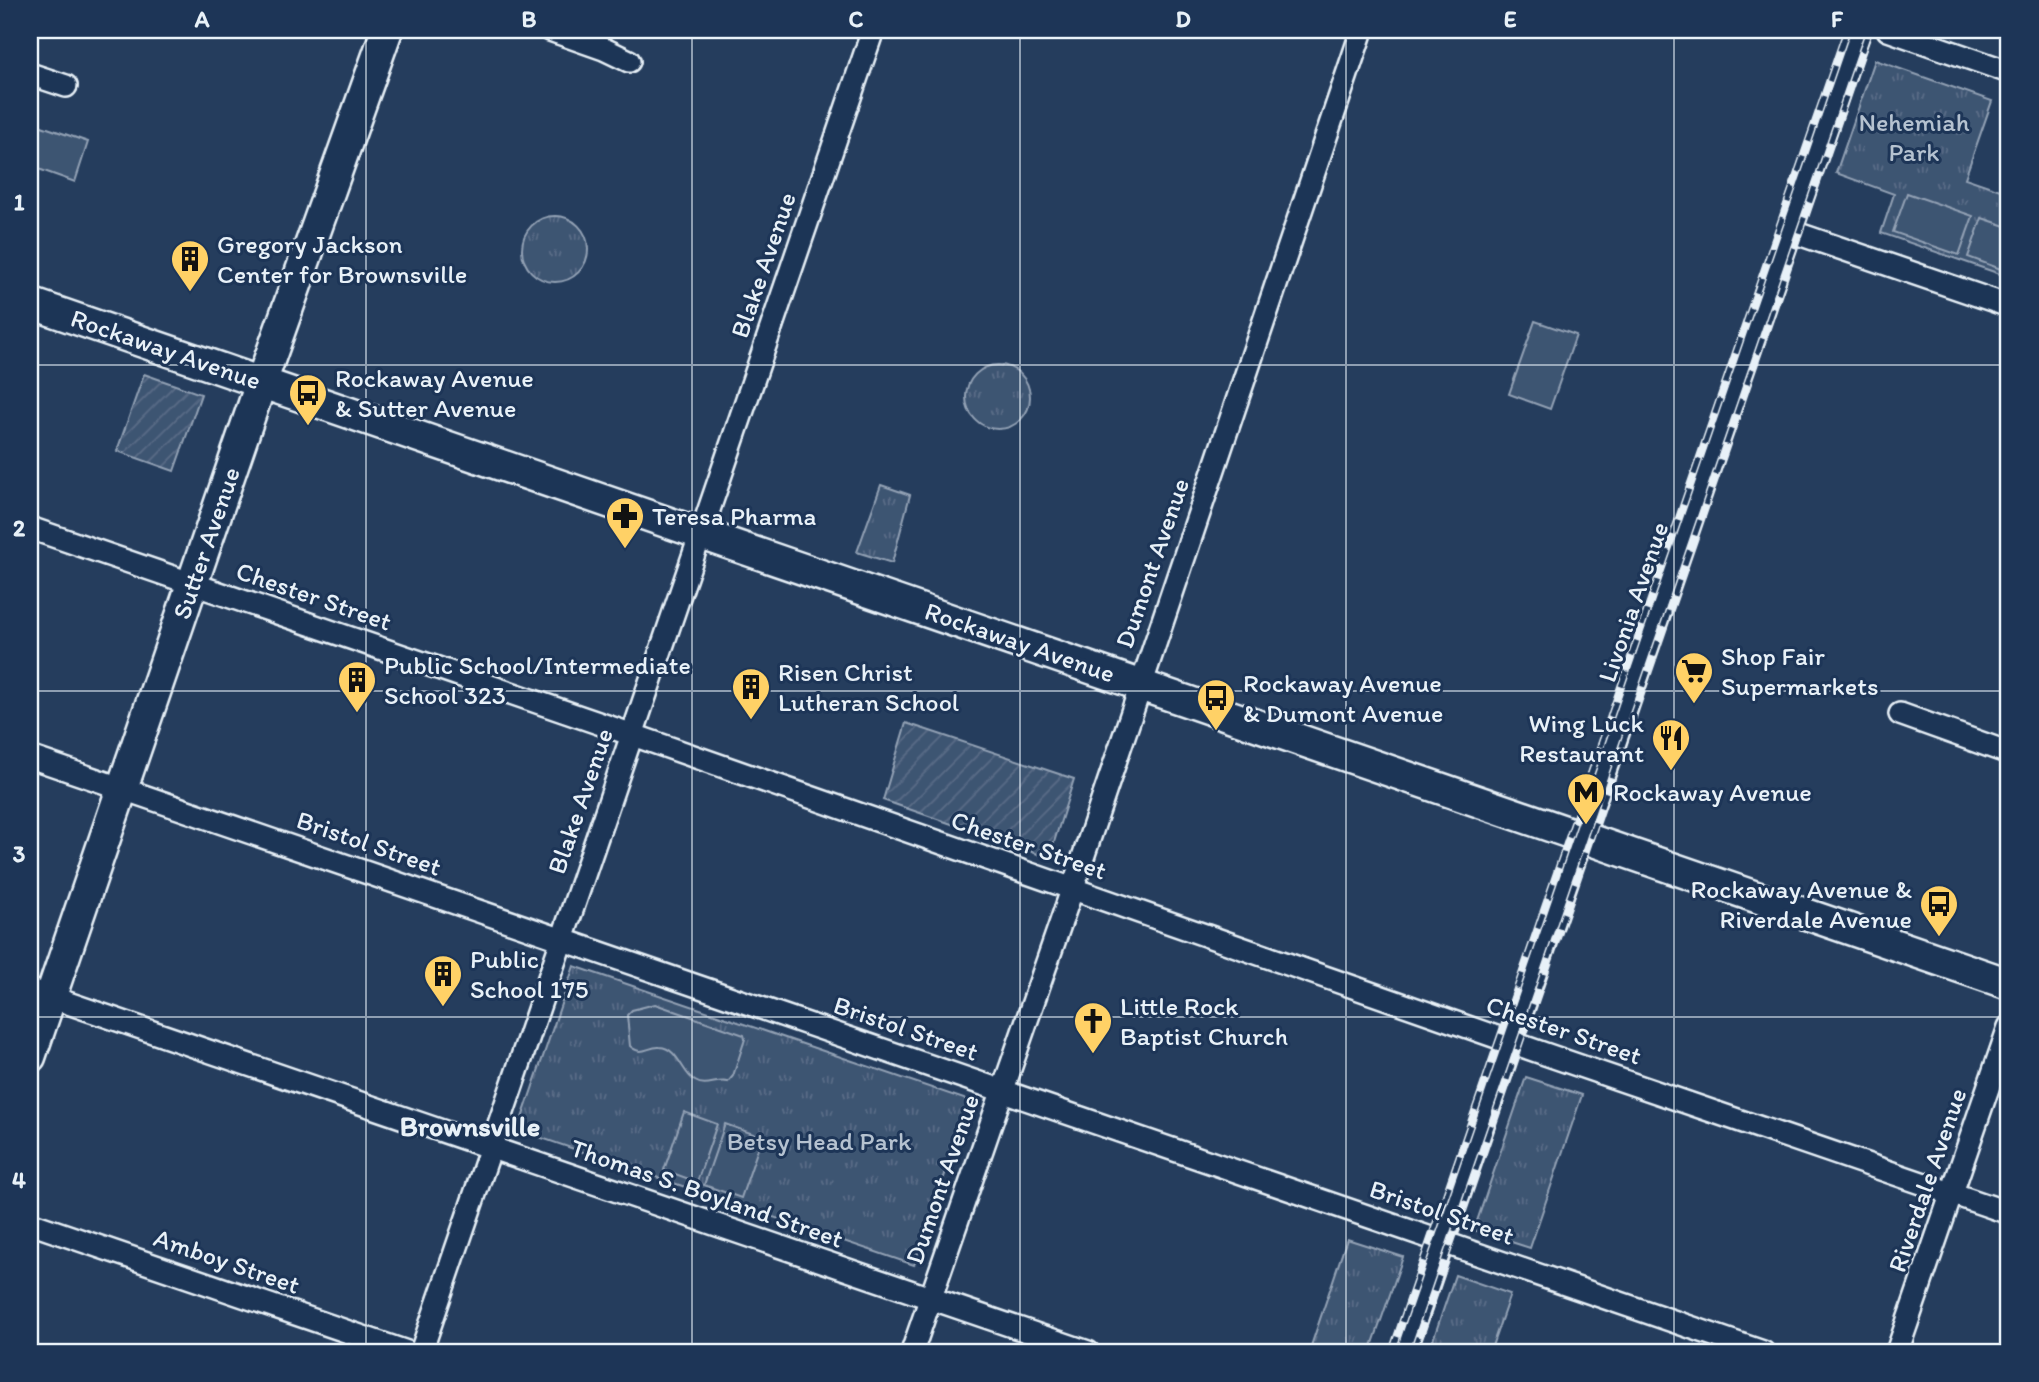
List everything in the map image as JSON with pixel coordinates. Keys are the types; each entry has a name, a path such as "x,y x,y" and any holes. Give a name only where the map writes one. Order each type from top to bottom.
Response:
{"street":[{"name":"Sutter Avenue","path":"30,1057 40,993 122,788 261,383 387,30"},
{"path":"550,30 629,61"},
{"name":"Blake Avenue","path":"421,1352 873,30"},
{"name":"Dumont Avenue","path":"912,1352 1072,890 1362,30"},
{"name":"Livonia Avenue","path":"1405,1352 1860,30"},
{"path":"1888,30 2009,72"},
{"path":"30,74 66,86"},
{"path":"1790,231 2009,306"},
{"name":"Rockaway Avenue","path":"30,303 2009,984"},
{"name":"Chester Street","path":"30,528 2009,1213"},
{"path":"1900,714 2009,753"},
{"name":"Bristol Street","path":"30,757 1763,1352"},
{"name":"Thomas S. Boyland Street","path":"40,993 1088,1352"},
{"name":"Riverdale Avenue","path":"1897,1352 2009,1027"},
{"name":"Amboy Street","path":"30,1223 407,1352"}],"green space":[{"name":"Nehemiah Park","path":"1875,60 1992,101 1965,178 2009,193 2009,277 1881,233 1894,194 1836,173"},
{"path":"30,122 88,142 75,182 30,166"},
{"path":"1907,193 1973,216 1959,255 1893,232"},
{"path":"548,216 562,216 574,221 583,230 588,249 586,262 579,273 562,282 548,282 536,277 527,268 522,256 522,242 527,230 536,221"},
{"path":"1982,218 2009,227 2009,272 1968,257"},
{"path":"1535,321 1576,335 1550,409 1509,394"},
{"path":"998,365 1010,367 1021,374 1028,385 1028,409 1021,420 1010,427 998,429 986,427 975,420 968,409 966,397 968,385 975,374 986,367"},
{"path":"144,374 201,394 174,471 117,451"},
{"path":"881,485 910,495 892,563 857,552"},
{"path":"906,723 1074,779 1049,858 883,800"},
{"name":"Betsy Head Park","path":"574,966 970,1101 914,1265 518,1130"},
{"path":"655,1004 744,1035 733,1076 728,1082 699,1083 666,1048 638,1051 630,1046 627,1015 632,1010"},
{"path":"1526,1077 1582,1095 1530,1248 1474,1230"},
{"path":"684,1112 717,1124 697,1182 664,1170"},
{"path":"725,1124 762,1137 741,1198 704,1185"},
{"path":"1347,1239 1403,1257 1370,1352 1309,1352"},
{"path":"1455,1275 1510,1294 1490,1352 1429,1352"}],"railway":[{"path":"1392,1352 1847,30"},
{"path":"1413,1352 1869,30"}],"place":[{"name":"Gregory Jackson Center for Brownsville","path":"190,293"},
{"name":"Rockaway Avenue & Sutter Avenue","path":"308,427"},
{"name":"Teresa Pharma","path":"625,550"},
{"name":"Shop Fair Supermarkets","path":"1694,705"},
{"name":"Public School/Intermediate School 323","path":"357,714"},
{"name":"Risen Christ Lutheran School","path":"751,721"},
{"name":"Rockaway Avenue & Dumont Avenue","path":"1216,732"},
{"name":"Wing Luck Restaurant","path":"1671,772"},
{"name":"Rockaway Avenue","path":"1586,826"},
{"name":"Rockaway Avenue & Riverdale Avenue","path":"1939,938"},
{"name":"Public School 175","path":"443,1008"},
{"name":"Little Rock Baptist Church","path":"1093,1055"}],"district":[{"name":"Brownsville","path":"470,1126"}]}
